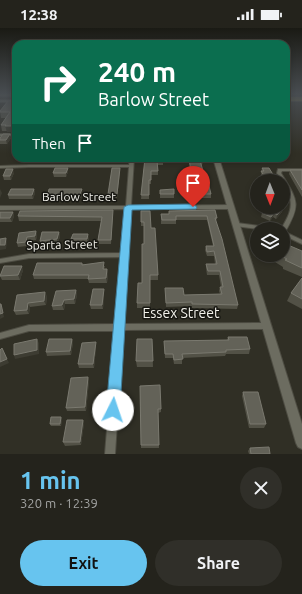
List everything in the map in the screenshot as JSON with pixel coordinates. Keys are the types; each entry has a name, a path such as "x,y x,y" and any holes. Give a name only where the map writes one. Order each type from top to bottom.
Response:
{"street":[{"path":"0,135 12,135"},
{"path":"110,454 132,162"},
{"path":"217,162 268,326 302,444"},
{"path":"0,167 131,166"},
{"path":"289,222 294,205 292,197 279,173 280,170 302,170"},
{"name":"Barlow Street","path":"0,208 230,206"},
{"path":"237,225 250,227"},
{"path":"290,236 302,242"},
{"name":"Sparta Street","path":"0,260 29,256 125,255"},
{"name":"Essex Street","path":"0,336 29,328 120,326 268,326"}],"building":[{"path":"9,114 12,114 12,126 1,125"},
{"path":"3,134 10,134 6,140 0,140"},
{"path":"145,162 157,162 158,171 151,171 151,180 149,180 149,195 141,195"},
{"path":"190,162 200,162 204,174 206,174 211,194 197,194"},
{"path":"55,168 68,168 66,173 53,173"},
{"path":"112,168 120,168 117,194 108,194"},
{"path":"262,168 269,168 273,174 263,174 261,171 264,171"},
{"path":"6,169 13,169 10,176 3,176"},
{"path":"290,170 302,170 302,190"},
{"path":"11,189 34,189 32,195 8,195"},
{"path":"49,189 82,189 80,194 66,195 48,194"},
{"path":"174,189 174,194 160,194 160,190"},
{"path":"113,210 111,240 98,240 102,217 18,216 20,211"},
{"path":"215,210 217,218 215,218 222,239 238,305 192,304 192,302 166,303 165,288 183,288 184,295 222,294 220,287 223,287 220,271 208,271 206,264 217,264 214,251 207,252 206,246 214,246 207,216 176,216 176,220 162,220 161,214 169,214 169,211"},
{"path":"141,211 150,211 151,228 155,228 158,275 150,275 150,303 137,303 138,283 142,283 142,244 144,244 144,222 141,222"},
{"path":"0,212 13,212 10,218 0,218"},
{"path":"264,214 273,214 271,217"},
{"path":"36,231 35,236 27,237 26,242 17,243 19,233"},
{"path":"42,232 59,232 57,239 40,241"},
{"path":"73,234 88,234 87,239 71,239"},
{"path":"6,238 5,245 0,245 0,239"},
{"path":"290,246 302,251 302,268 289,262"},
{"path":"104,262 103,269 107,269 106,278 88,279 89,275 33,275 37,263 82,263 82,265"},
{"path":"4,266 22,266 18,275 0,276"},
{"path":"302,278 302,299 291,293"},
{"path":"93,289 104,289 102,305 90,305"},
{"path":"76,290 74,299 64,300 62,305 52,306 56,291"},
{"path":"45,292 44,301 28,303 27,310 14,311 17,295"},
{"path":"0,304 3,313 0,314"},
{"path":"228,337 247,337 250,349 226,350 226,352 182,354 183,359 174,360 173,354 165,354 164,341 229,340"},
{"path":"37,339 37,350 14,355 14,344"},
{"path":"49,339 72,339 70,351 46,352"},
{"path":"137,339 152,339 153,361 136,361"},
{"path":"96,342 93,364 78,364 82,343"},
{"path":"2,348 7,359 0,362 0,350"},
{"path":"88,377 85,407 66,408 71,378"},
{"path":"160,385 161,409 158,409 159,445 141,445 140,386"},
{"path":"243,392 258,392 266,424 250,424"},
{"path":"51,417 61,417 60,424 50,424"},
{"path":"67,420 83,420 80,442 63,442"},
{"path":"269,447 270,454 251,454 250,448"}],"route":[{"path":"113,410 128,207 193,207"}]}
